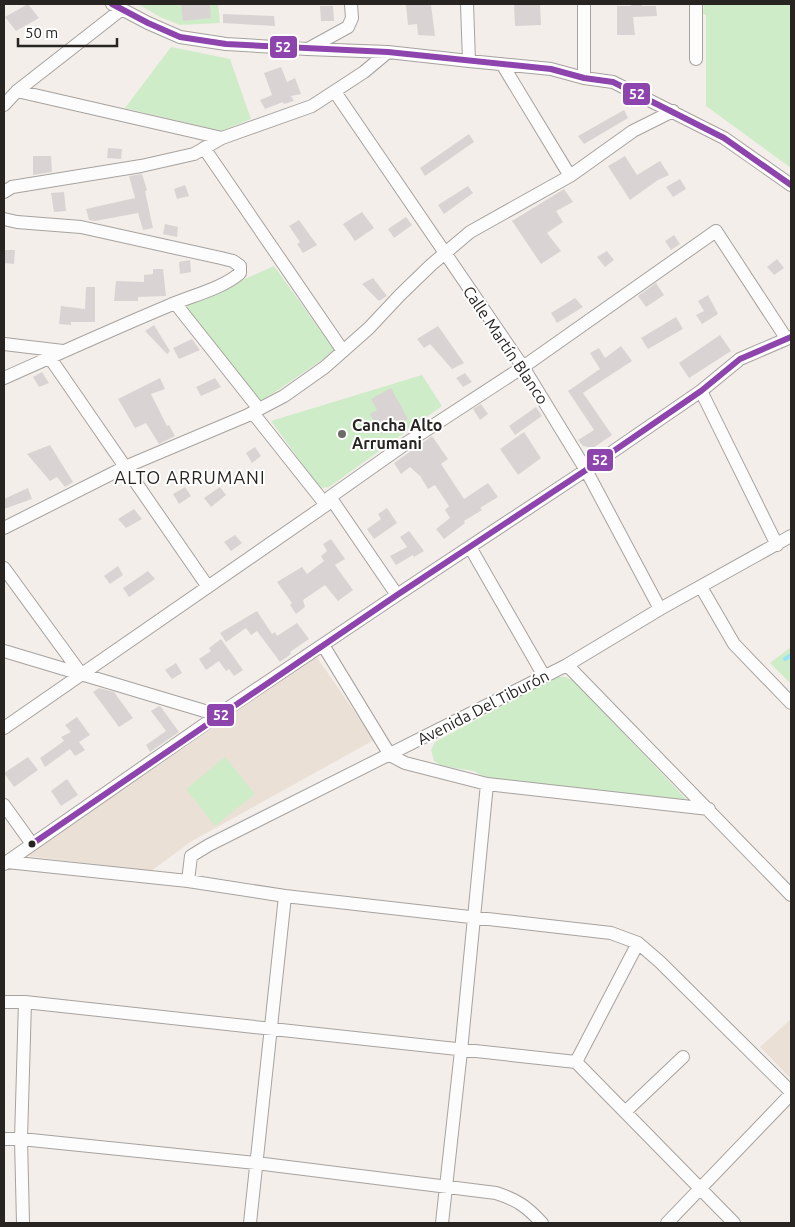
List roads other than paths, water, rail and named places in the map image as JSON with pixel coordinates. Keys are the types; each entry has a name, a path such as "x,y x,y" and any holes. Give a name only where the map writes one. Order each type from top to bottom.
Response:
{"street":[{"path":"306,50 348,27 352,18 351,4"},
{"path":"467,4 469,60"},
{"path":"584,4 584,78"},
{"path":"696,4 696,60"},
{"path":"4,105 117,7 180,38 226,44 306,50 388,52 469,60 552,70 584,78 613,82 724,138 791,185"},
{"path":"4,192 12,187 141,166 194,154 222,138 312,106 364,72 388,52"},
{"path":"502,64 570,176"},
{"path":"17,92 222,138"},
{"name":"Calle Martín Blanco","path":"335,92 523,367 586,470 660,609"},
{"path":"4,528 125,467 256,411 291,392 344,351 400,295 470,232 570,176 633,132 673,111"},
{"path":"204,148 344,351"},
{"path":"4,219 16,222 81,227 221,258 233,261 240,266 240,273 234,278 4,378"},
{"path":"4,728 208,587 408,442 523,367 716,231 788,338 740,359 701,391 586,470 396,595 5,863"},
{"path":"175,303 256,411 328,501 396,595"},
{"path":"4,344 65,351"},
{"path":"50,358 208,587"},
{"path":"701,391 777,545"},
{"name":"Avenida Del Tiburón","path":"188,882 192,856 197,853 567,664 660,609 791,536"},
{"path":"470,547 544,676"},
{"path":"4,568 82,674"},
{"path":"701,587 734,644 791,703"},
{"path":"323,645 390,755 405,763 486,784 709,809"},
{"path":"4,650 218,716"},
{"path":"567,664 791,895"},
{"path":"442,1223 462,1051 486,784"},
{"path":"4,805 32,844"},
{"path":"5,863 188,882 285,896 611,933 638,943 660,962 791,1093 667,1223"},
{"path":"250,1223 285,896"},
{"path":"576,1062 638,943"},
{"path":"4,1002 25,1002 576,1062 734,1223"},
{"path":"23,1223 21,1139 25,1002"},
{"path":"625,1112 683,1057"},
{"path":"4,1139 21,1139 256,1163 496,1193 512,1198 525,1206 542,1223"}],"waterway":[{"path":"785,659 791,655"}],"place":[{"name":"Cancha Alto Arrumani","path":"342,434"}],"district":[{"name":"ALTO ARRUMANI","path":"190,478"}]}
